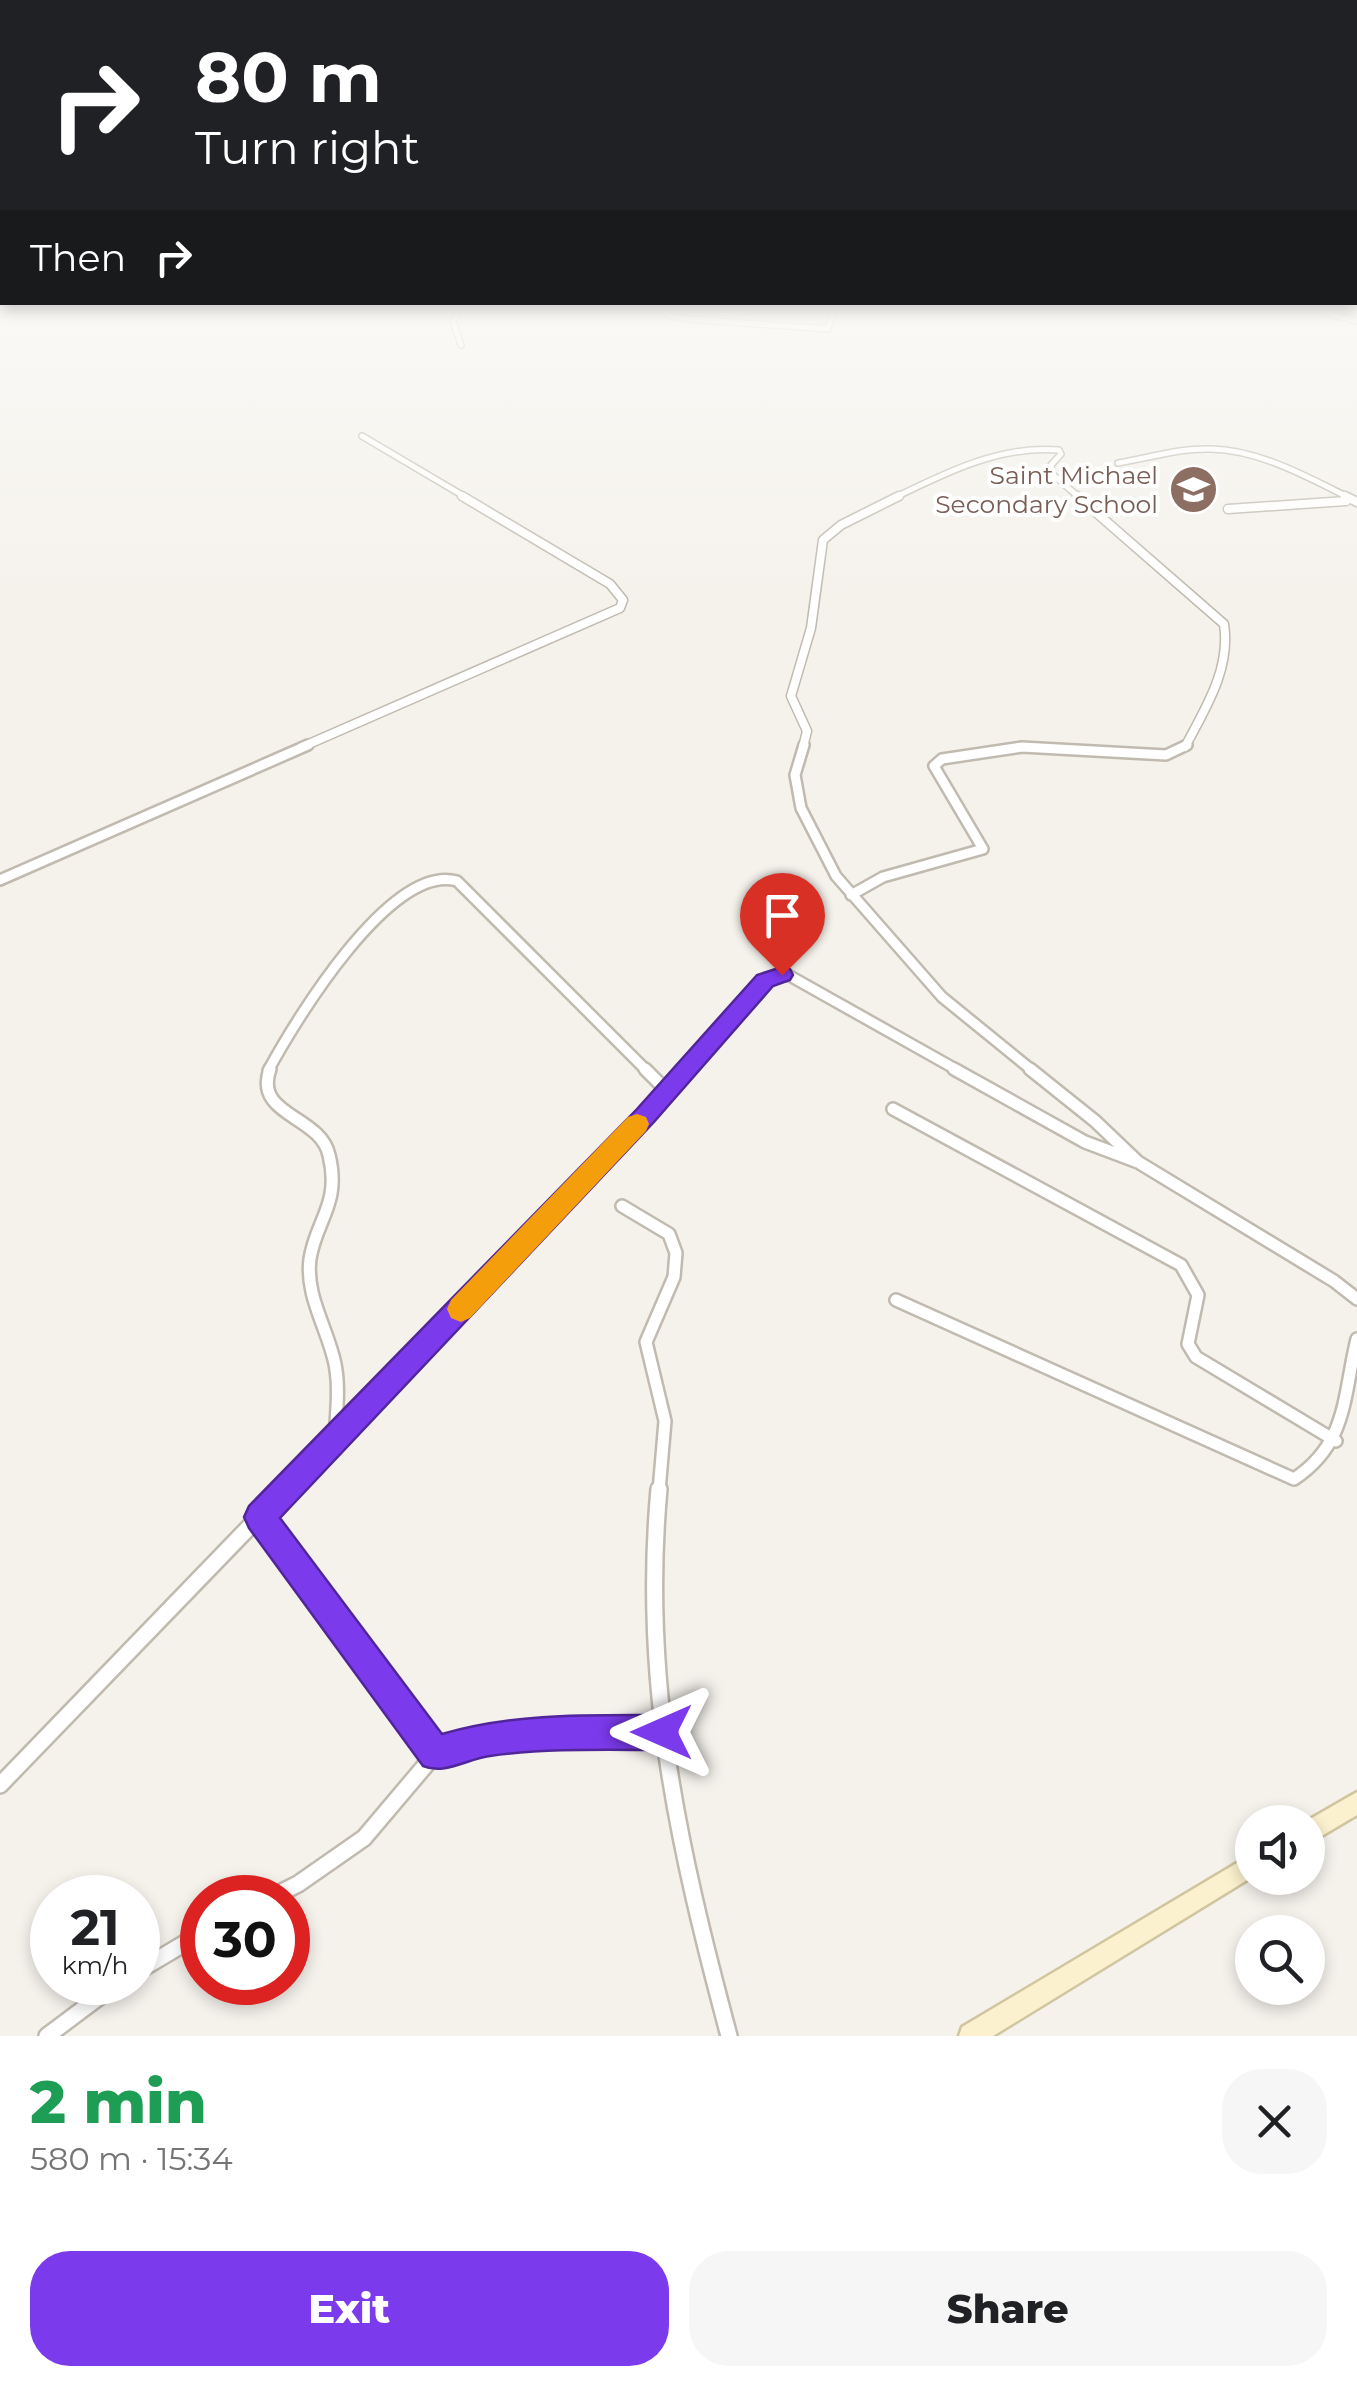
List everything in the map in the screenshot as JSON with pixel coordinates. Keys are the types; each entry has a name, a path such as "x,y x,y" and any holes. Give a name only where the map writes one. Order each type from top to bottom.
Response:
{"main road":[{"path":"1325,1822 1357,1803"},
{"path":"972,2036 1235,1875"}],"street":[{"path":"0,880 620,608 622,600 610,584 362,436"},
{"path":"851,895 883,877 983,849 934,766 942,759 1022,748 1166,755 1185,748 1195,728 1224,659 1224,624 1052,474 1050,465 1061,454 1059,450 1022,448 980,460 841,525 823,540 812,628 791,696 807,731 794,773 817,851 851,895 954,1009 1097,1119 1138,1162"},
{"path":"1118,463 1192,450 1230,450 1302,474 1357,503"},
{"path":"1228,509 1340,499 1357,503"},
{"path":"334,1441 335,1363 311,1291 310,1264 331,1203 329,1152 311,1124 278,1108 268,1096 264,1080 277,1052 382,912 426,882 440,878 457,881 667,1091"},
{"path":"0,1785 667,1091 765,980 775,975 790,976 1085,1142 1138,1162 1357,1299"},
{"path":"892,1110 1181,1266 1194,1282 1200,1299 1189,1336 1196,1357 1336,1441"},
{"path":"622,1206 669,1234 676,1253 674,1276 646,1342 665,1421 653,1554 653,1631 662,1732 696,1913 730,2036"},
{"path":"896,1300 1294,1479 1326,1458 1336,1441 1346,1378 1357,1340"},
{"path":"260,1517 435,1754"},
{"path":"310,1876 364,1838 435,1754 486,1739 662,1732"},
{"path":"47,2036 88,2005"}],"slow traffic":[{"path":"461,1309 637,1124"}],"place":[{"name":"Saint Michael Secondary School","path":"1193,489"}],"route":[{"path":"662,1732 486,1739 435,1754 260,1517 646,1116 765,980 782,975"}]}
